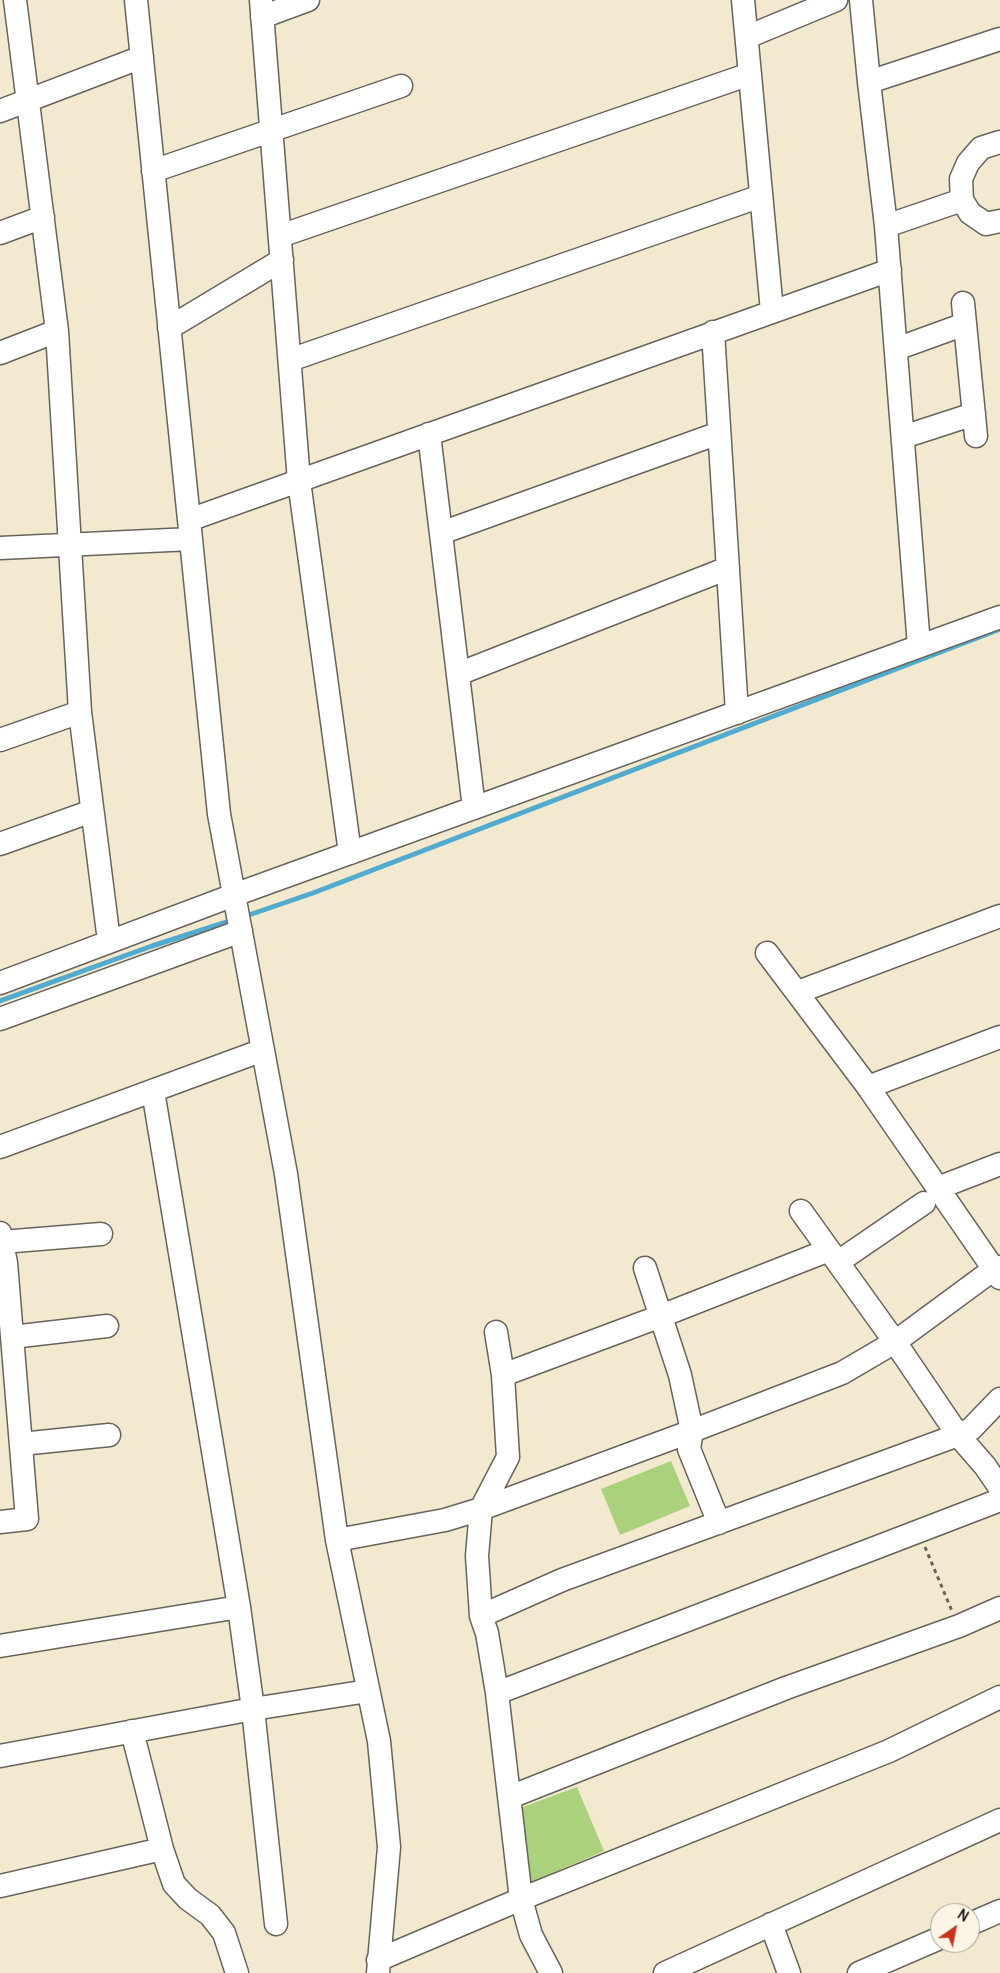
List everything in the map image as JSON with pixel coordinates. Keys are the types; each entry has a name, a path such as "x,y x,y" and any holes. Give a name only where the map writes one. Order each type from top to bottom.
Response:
{"street":[{"path":"15,0 58,331 80,712 109,942"},
{"path":"136,0 219,814 286,1174 337,1540 379,1741 389,1847 378,1966"},
{"path":"308,0 261,9 299,481 350,853"},
{"path":"743,0 772,311"},
{"path":"747,37 836,0"},
{"path":"861,0 890,270 919,646"},
{"path":"869,82 1000,39"},
{"path":"0,111 142,57"},
{"path":"280,236 750,74"},
{"path":"153,171 401,86"},
{"path":"1000,142 981,148 968,163 961,179 962,200 970,213 986,224 1000,221"},
{"path":"290,360 761,196"},
{"path":"886,226 962,200"},
{"path":"0,233 43,217"},
{"path":"169,328 282,260"},
{"path":"0,548 71,546 190,530 299,481 890,270"},
{"path":"896,349 964,314 975,425 903,438"},
{"path":"0,353 58,331"},
{"path":"713,332 737,712"},
{"path":"441,533 719,433"},
{"path":"429,434 474,808"},
{"path":"458,674 728,568"},
{"path":"0,983 350,853 1000,617"},
{"path":"0,740 80,712"},
{"path":"0,844 92,811"},
{"path":"798,992 1000,916"},
{"path":"0,1019 241,931"},
{"path":"337,1540 445,1520 481,1509 842,1373 895,1342 998,1271 931,1195 868,1087 768,953"},
{"path":"868,1087 1000,1037"},
{"path":"0,1147 263,1050"},
{"path":"153,1091 240,1607 276,1924"},
{"path":"502,1375 661,1316 834,1256 931,1195 1000,1164"},
{"path":"801,1211 895,1342 958,1435 993,1461 1000,1488"},
{"path":"0,1522 27,1519 13,1434 12,1337 6,1263 1,1237 102,1234"},
{"path":"645,1268 680,1375 692,1431 689,1449 719,1523"},
{"path":"12,1337 107,1326"},
{"path":"496,1332 502,1375 508,1457 481,1509 477,1556 481,1616 487,1633 497,1693 521,1899 530,1935 551,1973"},
{"path":"481,1616 562,1580 958,1435 971,1429 1000,1399"},
{"path":"13,1434 109,1435"},
{"path":"497,1693 1000,1500"},
{"path":"0,1646 240,1607"},
{"path":"510,1797 786,1688 959,1626 1000,1608"},
{"path":"0,1756 253,1709 368,1691"},
{"path":"378,1966 521,1899 889,1751 1000,1696"},
{"path":"132,1731 162,1849 174,1884 188,1899 210,1915 224,1932 237,1973"},
{"path":"665,1973 1000,1820"},
{"path":"0,1886 162,1849"},
{"path":"980,1920 1000,1911"},
{"path":"771,1924 789,1973"},
{"path":"859,1973 930,1942"}],"path":[{"path":"918,1531 959,1626"}],"green space":[{"path":"671,1461 690,1506 620,1535 601,1489"},
{"path":"577,1787 604,1851 531,1882 520,1808"}],"waterway":[{"path":"243,917 313,893 1000,629"},
{"path":"0,1001 152,946 233,920"}]}
